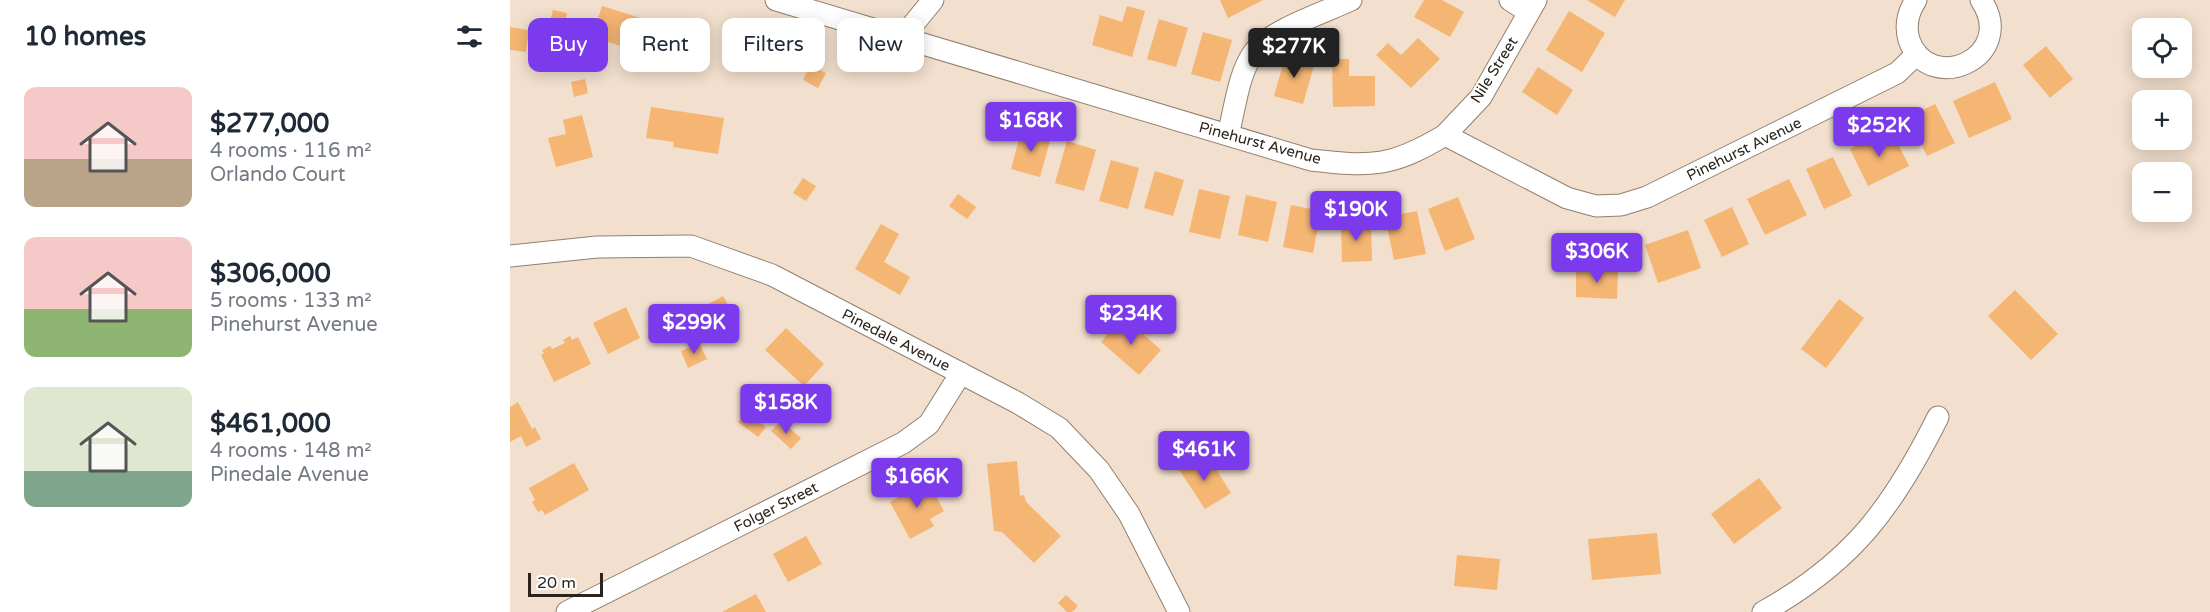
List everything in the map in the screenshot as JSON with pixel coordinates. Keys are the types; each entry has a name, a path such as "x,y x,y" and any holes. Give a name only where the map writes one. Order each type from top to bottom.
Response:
{"street":[{"name":"Pinehurst Avenue","path":"776,0 837,18"},
{"path":"918,18 933,0"},
{"path":"1228,135 1246,67 1254,51 1267,38 1351,0"},
{"path":"1510,0 1533,6"},
{"path":"1916,0 1907,28 1909,38 1917,54 1930,63 1945,68 1961,66 1975,59 1985,46 1990,31 1989,15 1981,0"},
{"name":"Nile Street","path":"1445,135 1481,96 1533,6"},
{"name":"Pinehurst Avenue","path":"924,45 1311,160 1358,165 1394,161 1420,151 1445,135 1567,198 1596,206 1621,205 1647,197 1897,73 1917,54"},
{"name":"Pinedale Avenue","path":"510,256 597,247 691,246 772,275 961,373 1059,428 1081,450 1099,470 1129,514 1179,612"},
{"name":"Folger Street","path":"567,612 903,443 929,424 961,373"},
{"path":"1763,612 1821,574 1863,537 1912,469 1938,417"}],"building":[{"path":"1220,0 1263,0 1228,18"},
{"path":"1424,0 1442,0 1464,12 1450,37 1414,17"},
{"path":"1587,0 1625,0 1615,17"},
{"path":"602,6 641,18 620,18 620,46 608,42 608,18 598,18"},
{"path":"1127,6 1145,11 1132,57 1092,45 1100,15 1122,22"},
{"path":"553,10 567,13 566,18 551,18"},
{"path":"1569,11 1605,33 1582,72 1546,50"},
{"path":"1159,19 1188,28 1176,67 1147,59"},
{"path":"510,27 528,30 526,52 510,50"},
{"path":"1203,32 1232,40 1220,82 1191,74"},
{"path":"1418,38 1440,59 1411,88 1376,55 1388,43 1401,55"},
{"path":"2046,46 2073,79 2050,98 2023,65"},
{"path":"1286,54 1315,62 1303,104 1274,96"},
{"path":"1332,59 1349,59 1349,76 1375,76 1375,106 1333,107"},
{"path":"1538,67 1573,90 1557,115 1522,92"},
{"path":"807,72 826,73 818,88 803,80"},
{"path":"585,79 588,93 574,97 571,82"},
{"path":"1995,82 2012,119 1969,138 1953,101"},
{"path":"1935,104 1955,143 1927,156 1908,117"},
{"path":"651,107 724,118 718,154 673,147 674,142 646,138"},
{"path":"582,115 593,157 556,167 548,138 566,134 563,120"},
{"path":"1022,128 1051,137 1040,177 1011,169"},
{"path":"1891,129 1909,166 1868,186 1850,149"},
{"path":"1067,141 1096,150 1084,191 1055,183"},
{"path":"1833,157 1852,196 1824,209 1806,169"},
{"path":"1111,160 1139,168 1128,209 1099,201"},
{"path":"1155,171 1184,180 1173,216 1144,208"},
{"path":"803,178 816,186 806,201 793,193"},
{"path":"1789,179 1807,215 1765,235 1747,199"},
{"path":"1199,189 1230,196 1220,239 1189,232"},
{"path":"958,194 976,207 967,219 949,206"},
{"path":"1246,195 1277,202 1268,242 1238,235"},
{"path":"1458,197 1475,239 1445,251 1428,209"},
{"path":"1291,205 1321,211 1313,253 1283,247"},
{"path":"1732,207 1749,244 1722,257 1704,220"},
{"path":"1417,211 1426,254 1394,260 1385,217"},
{"path":"1341,222 1371,222 1372,261 1342,262"},
{"path":"881,224 899,234 884,262 910,277 900,295 855,269"},
{"path":"1688,230 1701,268 1658,283 1645,245"},
{"path":"1576,269 1618,271 1617,299 1576,297"},
{"path":"2015,290 2058,334 2031,360 1988,316"},
{"path":"723,296 739,323 707,341 697,324 707,318 701,308"},
{"path":"1839,299 1864,318 1826,368 1801,349"},
{"path":"626,307 640,338 608,354 593,323"},
{"path":"1123,316 1161,350 1139,375 1101,342"},
{"path":"786,328 824,364 804,386 765,350"},
{"path":"570,336 572,340 578,337 591,364 554,382 541,355 544,353 542,350 550,346 552,349 565,343 563,340"},
{"path":"699,343 707,359 688,368 681,351"},
{"path":"518,402 532,429 535,427 541,439 526,447 521,436 510,442 510,407"},
{"path":"745,412 766,427 758,437 738,422"},
{"path":"781,421 801,438 791,449 771,431"},
{"path":"1198,455 1208,470 1214,466 1231,493 1205,509 1178,468"},
{"path":"1017,461 1020,496 1024,495 1026,502 1061,536 1034,563 1002,532 994,531 987,464"},
{"path":"574,463 589,490 545,515 542,510 538,512 532,502 535,500 529,488"},
{"path":"1759,478 1782,508 1734,544 1711,514"},
{"path":"928,481 944,511 930,519 934,526 910,539 890,502"},
{"path":"1657,533 1661,574 1592,580 1588,539"},
{"path":"806,536 822,564 788,582 773,554"},
{"path":"1457,555 1500,559 1497,590 1454,586"},
{"path":"756,594 766,612 722,612"},
{"path":"1066,595 1078,606 1072,612 1067,612 1058,603"}]}
